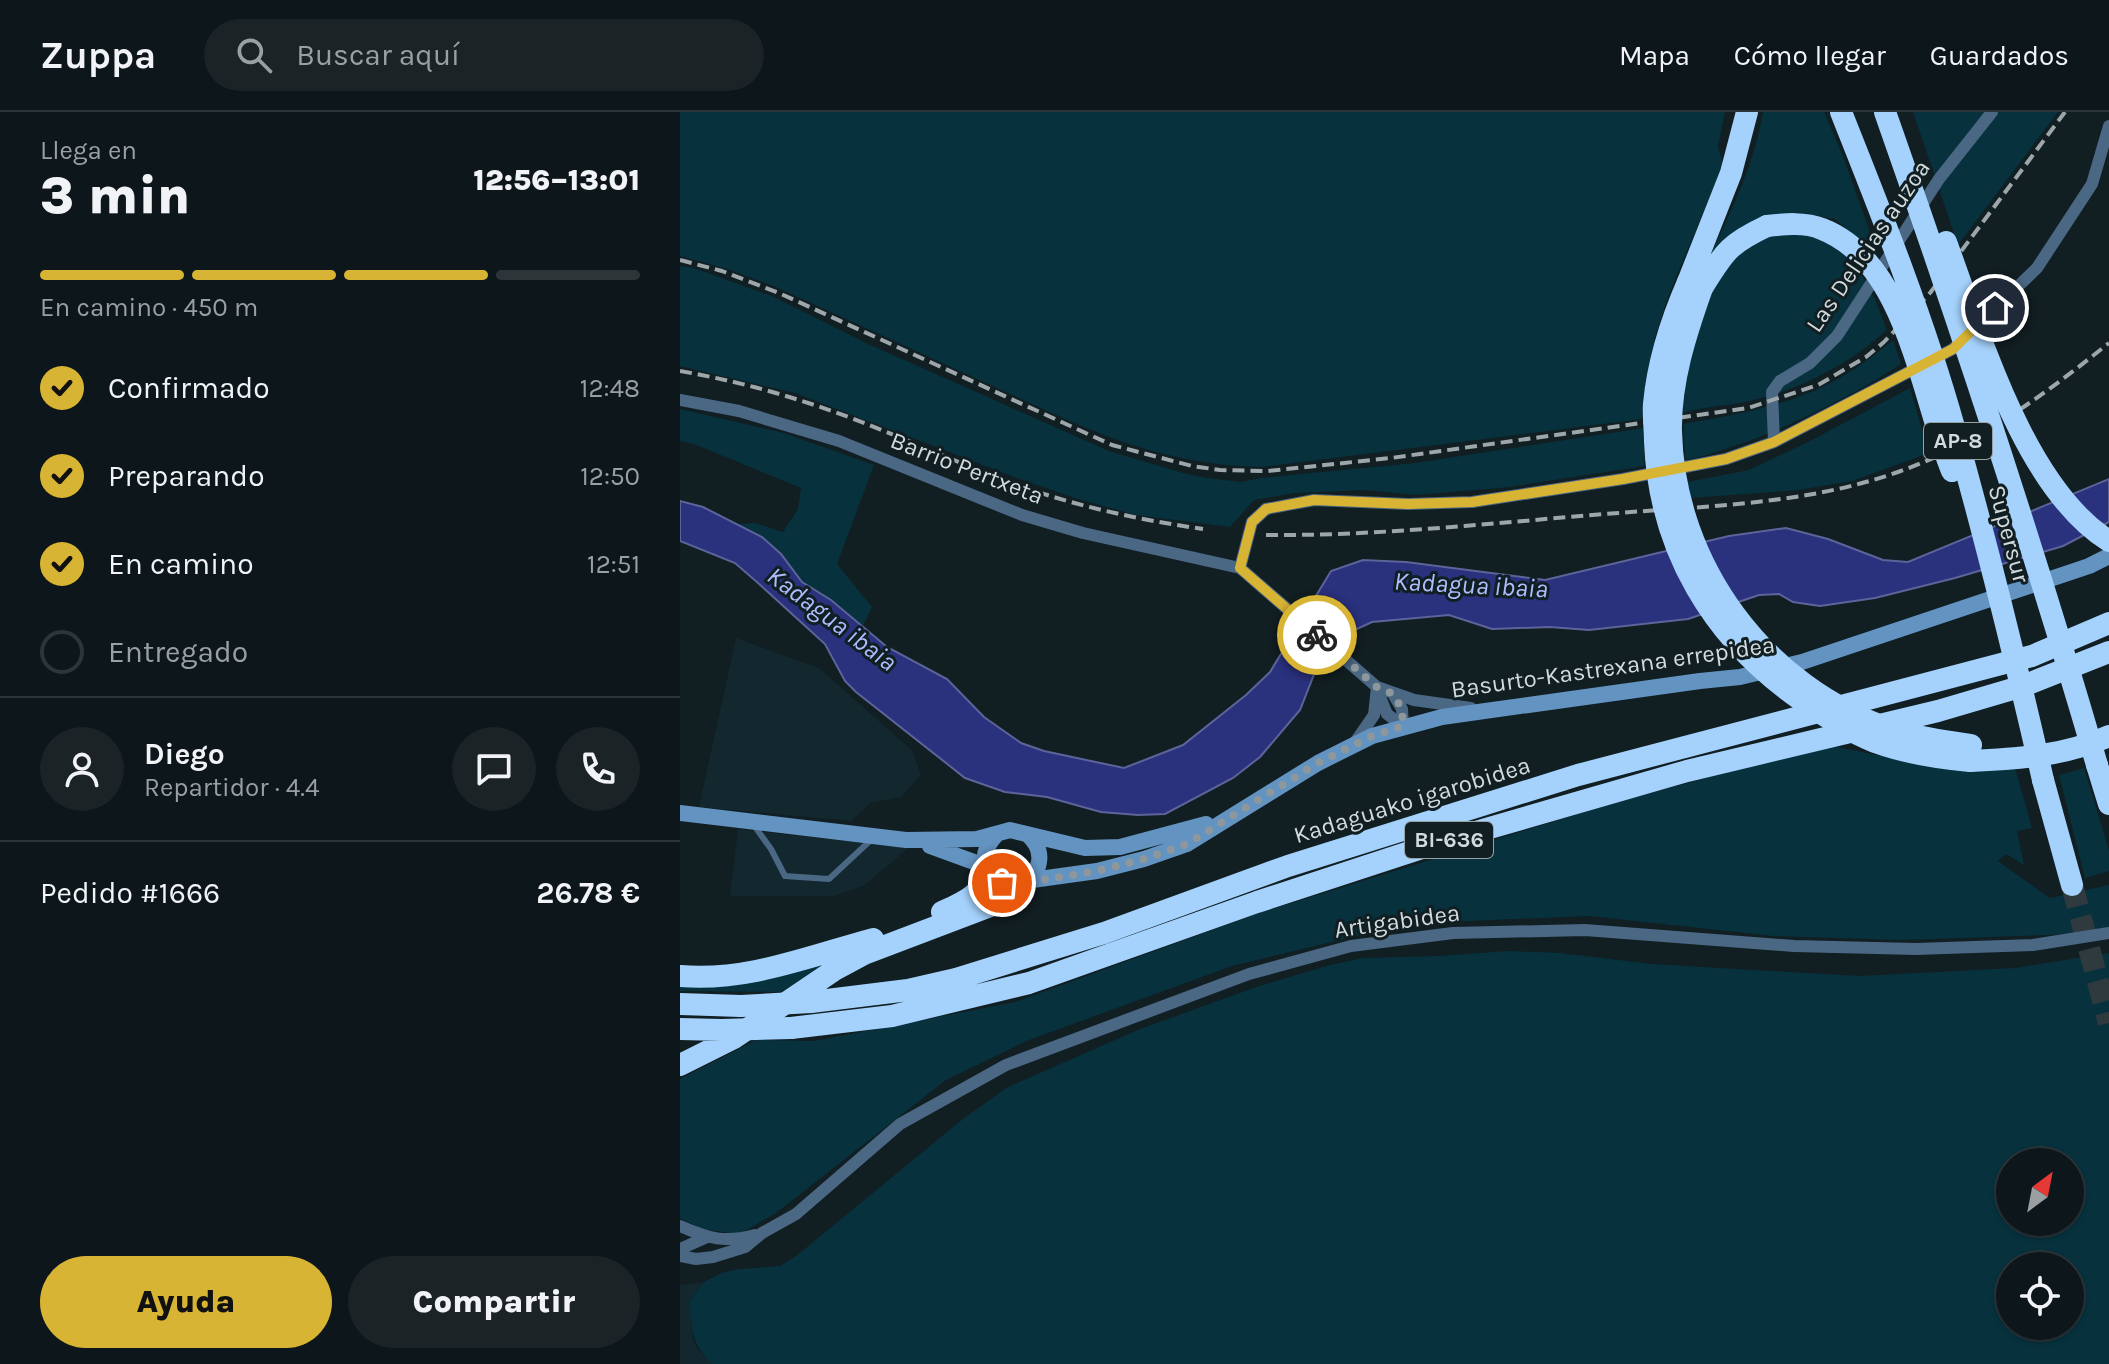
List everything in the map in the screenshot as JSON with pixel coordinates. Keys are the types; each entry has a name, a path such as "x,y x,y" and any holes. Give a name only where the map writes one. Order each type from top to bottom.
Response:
{"highway":[{"path":"1747,112 1695,285 1676,380 1671,430 1676,481 1689,532 1723,601 1775,661 1825,699 1894,730 1970,753 2024,758 2071,750 2109,736"},
{"name":"Supersur","path":"1841,112 1905,281 1954,425 2072,885"},
{"name":"Supersur","path":"1885,112 2004,462 2109,804"},
{"path":"1897,112 1988,354 2035,460 2066,506 2082,523 2109,541"},
{"path":"1695,285 1739,239 1767,226 1790,223 1819,227 1844,240 1864,258 1886,290 1910,340 1950,468 1979,524"},
{"name":"Kadaguako igarobidea","path":"680,1004 741,1006 811,1002 908,990 956,979 1104,933 1315,857 1578,775 2032,656 2109,623"},
{"name":"Kadaguako igarobidea","path":"680,1029 791,1028 892,1016 1029,983 1257,902 1434,844 1687,771 1938,711 2023,686 2109,652"},
{"path":"1970,753 2063,737 2109,721"},
{"path":"680,976 699,978 737,974 882,936 934,917 975,894 987,879 986,867"},
{"path":"680,1065 734,1038 812,984 864,954 993,905 1022,883"}],"street":[{"name":"Las Delicias auzoa","path":"1774,442 1772,392 1780,381 1810,363 1837,336 1939,179 1992,112"},
{"path":"1497,710 1437,705 1377,688 1240,568 1252,522 1266,509 1314,500 1408,504 1472,502 1623,479 1726,459 1774,442 1953,349 2037,268 2092,184 2109,126"},
{"name":"Barrio Pertxeta","path":"680,400 739,411 839,441 1022,515 1083,533 1240,568"},
{"name":"Basurto-Kastrexana errepidea","path":"1022,883 1097,871 1187,844 1351,746 1403,726 1442,717 1740,677 1802,662 2089,566 2109,556"},
{"path":"1377,688 1387,714 1403,726"},
{"path":"1351,746 1374,715 1377,688"},
{"path":"1393,694 1402,709 1403,726"},
{"path":"680,813 906,840 965,840 1010,830 1027,834 1038,847 1040,856 1036,871 1022,883 1002,883 986,867 941,849 906,840"},
{"name":"Basurto-Kastrexana errepidea","path":"1027,834 1085,848 1120,847 1226,818"},
{"path":"986,867 985,851 996,835"},
{"name":"Artigabidea","path":"680,1256 696,1259 717,1257 745,1247 762,1233 796,1214 900,1124 1006,1065 1249,974 1351,946 1453,933 1585,930 1794,946 1916,949 2033,945 2109,933"},
{"path":"680,1226 707,1237 737,1240 762,1233"},
{"path":"680,1249 707,1237"}],"lane":[{"path":"750,821 771,849 785,876 829,879 875,837"}],"shaded area":[{"path":"680,112 1725,112 1718,146 1723,165 1668,297 1655,337 1642,419 1263,467 1187,459 1120,441 1056,415 776,287 680,256"},
{"path":"1763,112 1824,112 1878,255 1835,219 1801,213 1766,216 1696,283 1745,178"},
{"path":"1913,112 2058,112 1958,245"},
{"path":"1803,234 1821,240 1848,258 1874,297 1887,330 1840,365 1788,390 1750,401 1682,413 1689,365 1703,312 1728,266 1745,249 1766,237"},
{"path":"680,266 694,268 772,296 866,343 1109,451 1207,478 1241,482 1415,463 1644,428 1644,466 1510,487 1416,495 1365,490 1295,493 1254,500 1230,527 1136,515 1014,477 795,393 680,366"},
{"path":"1893,340 1901,364 1877,379 1797,421 1740,444 1685,460 1683,424 1743,413 1819,389 1843,376"},
{"path":"1910,388 1929,453 1852,481 1799,490 1690,498 1687,482 1749,470"},
{"path":"680,409 784,433 874,465 837,564 872,607 863,626 802,582 781,554 762,537 738,524 755,523 783,532 798,509 801,488 680,441"},
{"path":"736,638 819,668 913,751 921,775 901,797 871,803 851,821 699,807"},
{"path":"1828,745 1934,767 2015,768 2032,828 2017,831 2024,865 2006,854 1998,861 2050,898 2109,885 2109,927 2077,934 1902,940 1773,936 1589,916 1442,922 1361,935 1232,966 1029,1040 946,1080 776,1213 740,1234 701,1229 680,1218 680,1079 756,1040 814,1041 1015,1002 1253,915 1610,804"},
{"path":"2084,768 2109,850 2109,871 2085,878 2059,775"},
{"path":"738,829 909,848 863,886 835,896 730,896"},
{"path":"856,950 780,992 680,991 680,983"},
{"path":"1508,951 1560,953 1652,964 1859,976 2015,968 2109,953 2109,1364 712,1364 696,1343 689,1302 704,1282 721,1273 739,1269 780,1266 796,1256 964,1118 1008,1087 1140,1029 1259,986 1363,958"},
{"path":"704,1282 689,1302 693,1340 712,1364 680,1364 680,1285"}],"water":[{"name":"Kadagua ibaia","path":"2109,479 2109,522 2063,546 1875,598 1820,606 1793,602 1779,594 1759,595 1688,619 1589,630 1550,627 1492,629 1449,615 1372,622 1348,633 1315,672 1300,710 1260,757 1233,778 1165,814 1101,812 1047,797 1005,792 965,778 856,692 845,681 825,644 735,563 680,541 680,501 703,507 762,537 781,554 802,582 831,600 887,647 947,679 984,717 1021,743 1124,768 1183,745 1246,695 1270,672 1331,571 1363,560 1406,562 1545,580 1729,536 1786,528 1828,539 1883,560 1908,562"}],"tunnel":[{"path":"2072,885 2109,1023"}],"railway":[{"path":"680,260 722,271 779,293 1112,445 1192,466 1220,470 1268,471 1391,458 1748,408 1818,385 1866,357 1930,293 2065,112"},
{"path":"1266,535 1436,528 1716,506 1790,498 1863,483 1927,461 1983,433 2035,399 2109,343"},
{"path":"680,371 809,403 1043,494 1110,512 1203,529"}],"way so far":[{"path":"1002,883 1018,884 1097,871 1187,844 1318,763 1372,736 1403,726 1402,709 1393,694 1377,687 1317,635"}],"route":[{"path":"1317,635 1240,568 1252,522 1266,509 1314,500 1408,504 1472,502 1623,479 1726,459 1774,442 1953,349 1995,308"}]}
